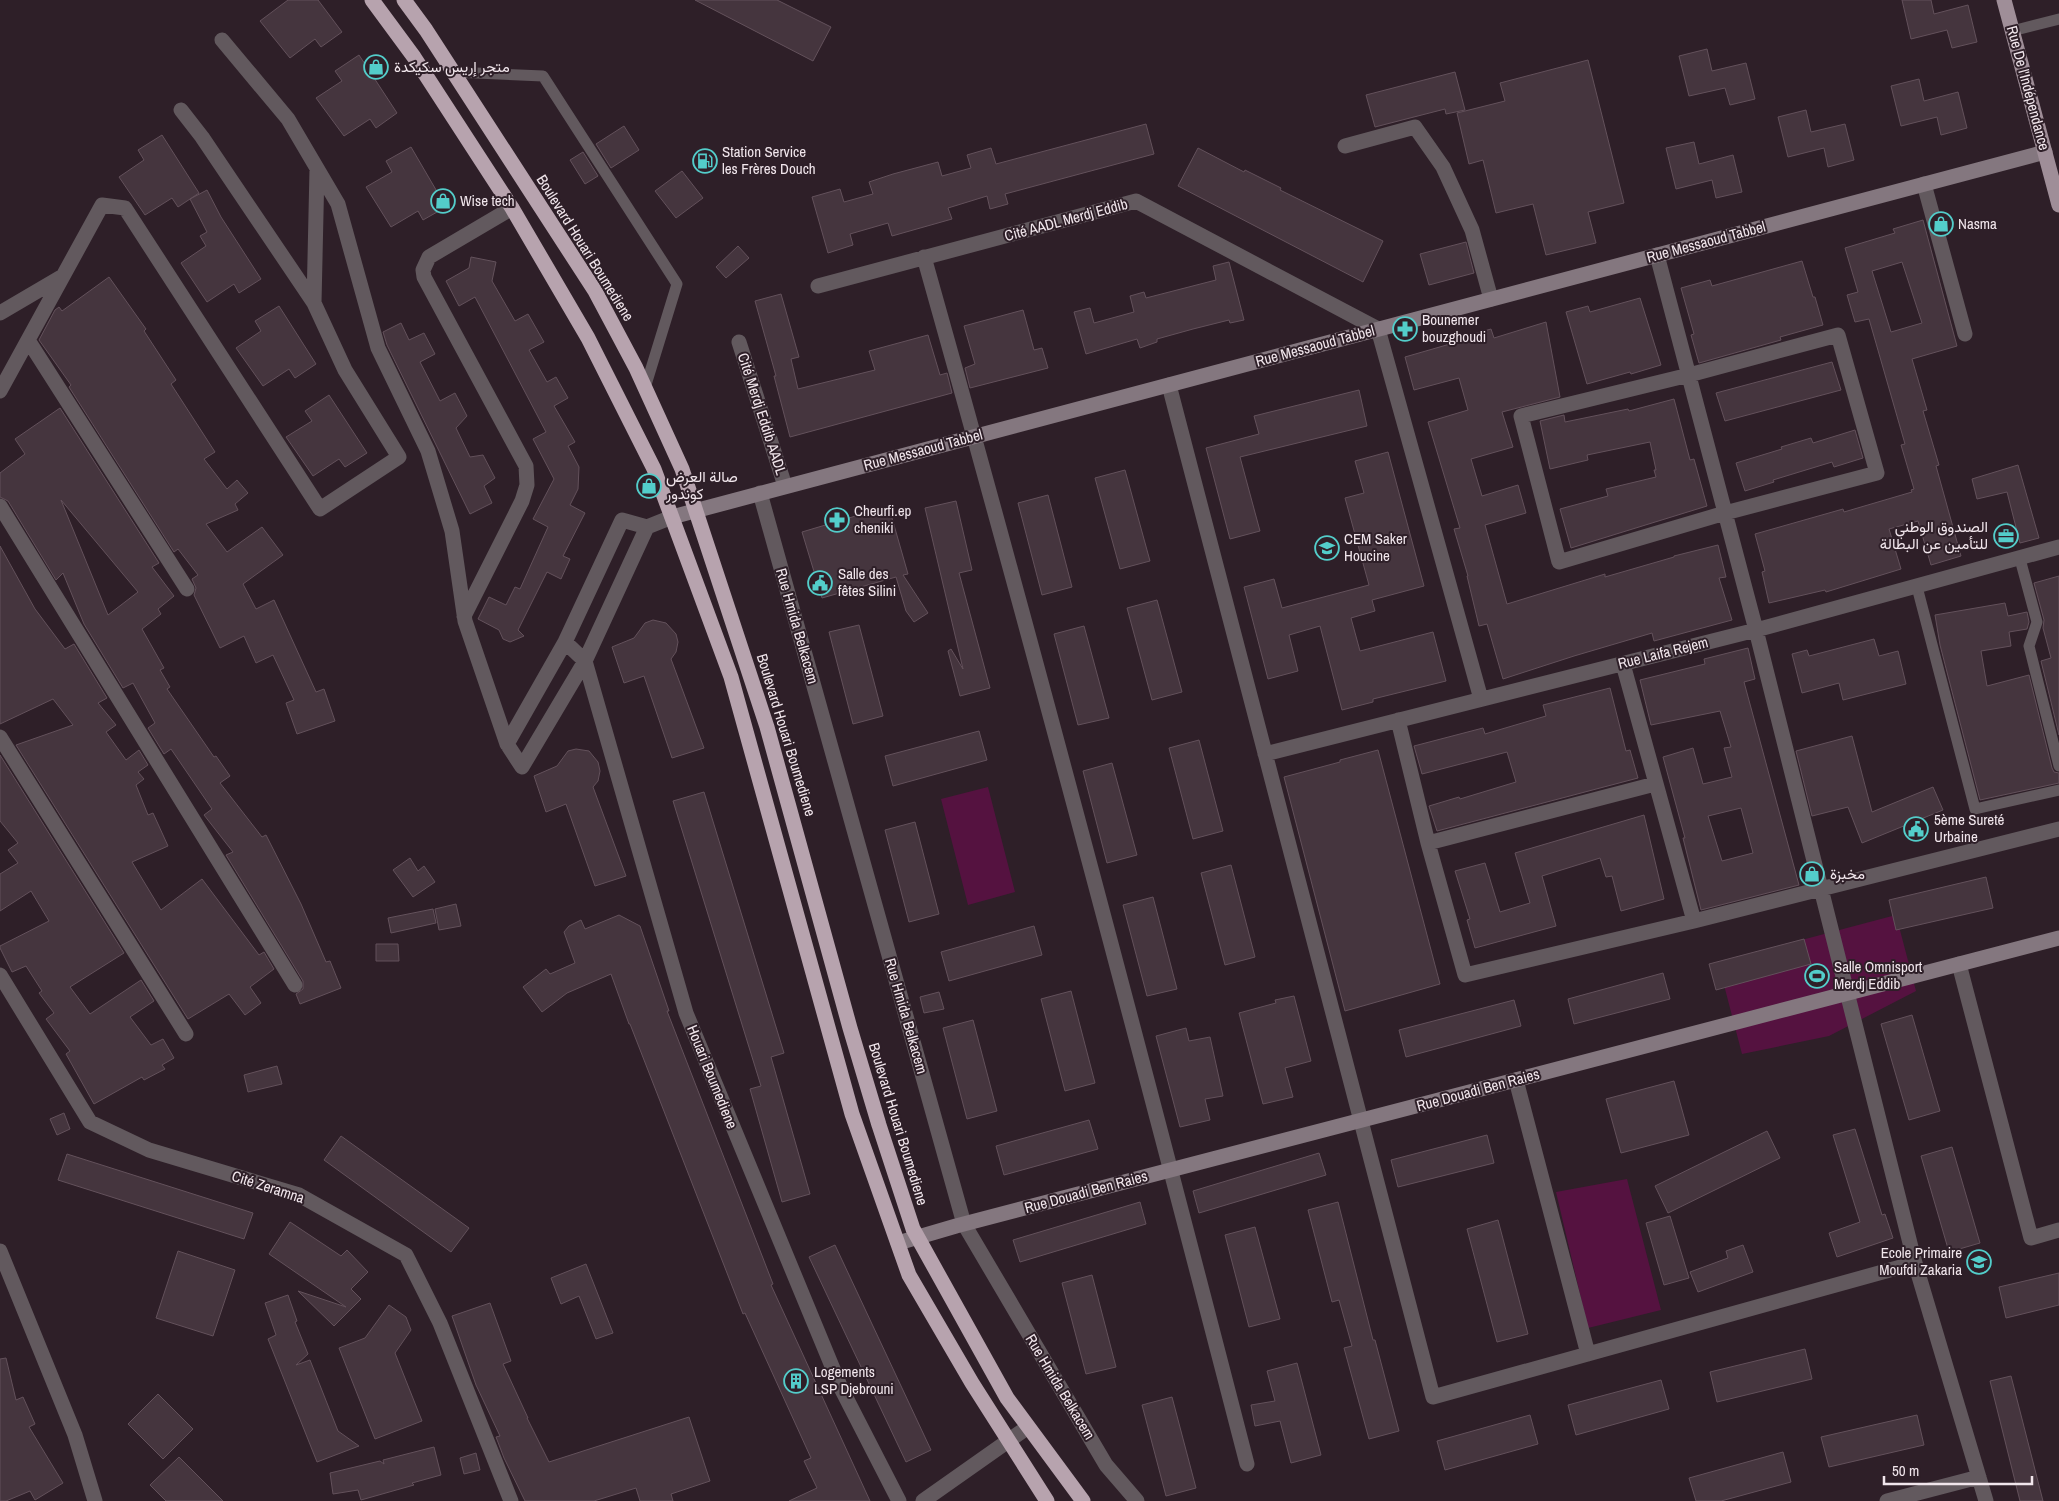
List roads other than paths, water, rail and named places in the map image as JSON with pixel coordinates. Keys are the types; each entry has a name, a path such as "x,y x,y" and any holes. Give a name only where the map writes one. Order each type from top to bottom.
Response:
{"highway":[{"path":"372,0 414,57 512,208 588,338 654,469 731,676 852,1114 909,1275 1046,1501"},
{"name":"Boulevard Houari Boumediene","path":"404,0 595,291 645,388 682,469 767,727 879,1125 913,1229 1007,1398 1083,1501"}],"main road":[{"name":"Rue De l'Indépendance","path":"2004,0 2059,205"}],"street":[{"path":"222,40 288,119 338,204 378,348 428,451 452,531 464,616 507,744 522,768 585,661 647,527"},
{"path":"0,391 102,206 125,208 320,509 400,457 345,370 314,303 202,137 181,110"},
{"path":"1344,146 1415,127 1442,168 1472,230 1491,299"},
{"name":"Rue Messaoud Tabbel","path":"672,517 2044,152"},
{"path":"314,303 317,168"},
{"path":"1924,184 1965,334"},
{"name":"Cité AADL Merdj Eddib","path":"818,286 1136,201 1378,329"},
{"path":"464,616 522,501 526,485 526,466 424,277 423,270 428,257 512,208"},
{"path":"1657,255 1756,630 1915,1263 1986,1501"},
{"path":"924,257 974,436 1171,1170 1247,1464"},
{"path":"0,313 64,276"},
{"path":"1378,329 1481,699"},
{"path":"1838,335 1877,473 1725,513 1559,562 1521,416 1689,375 1838,335"},
{"path":"28,340 188,589"},
{"name":"Cité Merdj Eddib AADL","path":"739,342 785,486"},
{"path":"1169,385 1433,1397 1915,1263"},
{"name":"Rue Hmida Belkacem","path":"760,493 964,1224 1106,1465 1137,1501"},
{"path":"0,506 295,985"},
{"path":"507,744 565,642 622,520 647,527 672,517"},
{"name":"Rue Laifa Rejem","path":"1265,754 1756,630 2059,547"},
{"path":"565,642 585,661"},
{"name":"Houari Boumediene","path":"585,661 686,1013 841,1388 899,1501"},
{"path":"1623,664 1694,922"},
{"path":"1398,720 1428,843 1465,976 1694,922 2059,829"},
{"path":"0,736 186,1034"},
{"path":"1428,843 1655,784"},
{"name":"Rue Douadi Ben Raies","path":"898,1243 964,1224 2059,938"},
{"path":"1959,964 2031,1238 2059,1230"},
{"name":"Cité Zeramna","path":"0,975 90,1122 149,1150 299,1195 406,1255 440,1323 511,1501"},
{"path":"1516,1080 1588,1354"},
{"path":"0,1251 75,1434 95,1501"},
{"path":"923,1501 1028,1427"},
{"path":"1887,1501 1979,1477"}],"lane":[{"path":"2012,31 2059,19"},
{"path":"453,72 543,76 677,284 645,388"},
{"path":"2020,559 2037,622 2029,646 2059,766"},
{"path":"1917,587 1975,809 2059,790"}],"place":[{"name":"متجر إريس سكيكدة","path":"376,67"},
{"name":"Station Service les Frères Douch","path":"705,161"},
{"name":"Wise tech","path":"443,201"},
{"name":"Nasma","path":"1941,224"},
{"name":"Bounemer bouzghoudi","path":"1405,329"},
{"name":"صالة العرض كوندور","path":"649,486"},
{"name":"Cheurfi.ep cheniki","path":"837,520"},
{"name":"الصندوق الوطني للتأمين عن البطالة","path":"2006,536"},
{"name":"CEM Saker Houcine","path":"1327,548"},
{"name":"Salle des fêtes Silini","path":"820,583"},
{"name":"5ème Sureté Urbaine","path":"1916,829"},
{"name":"مخبزة","path":"1812,874"},
{"name":"Salle Omnisport Merdj Eddib","path":"1817,976"},
{"name":"Ecole Primaire Moufdi Zakaria","path":"1979,1262"},
{"name":"Logements LSP Djebrouni","path":"796,1381"}]}
